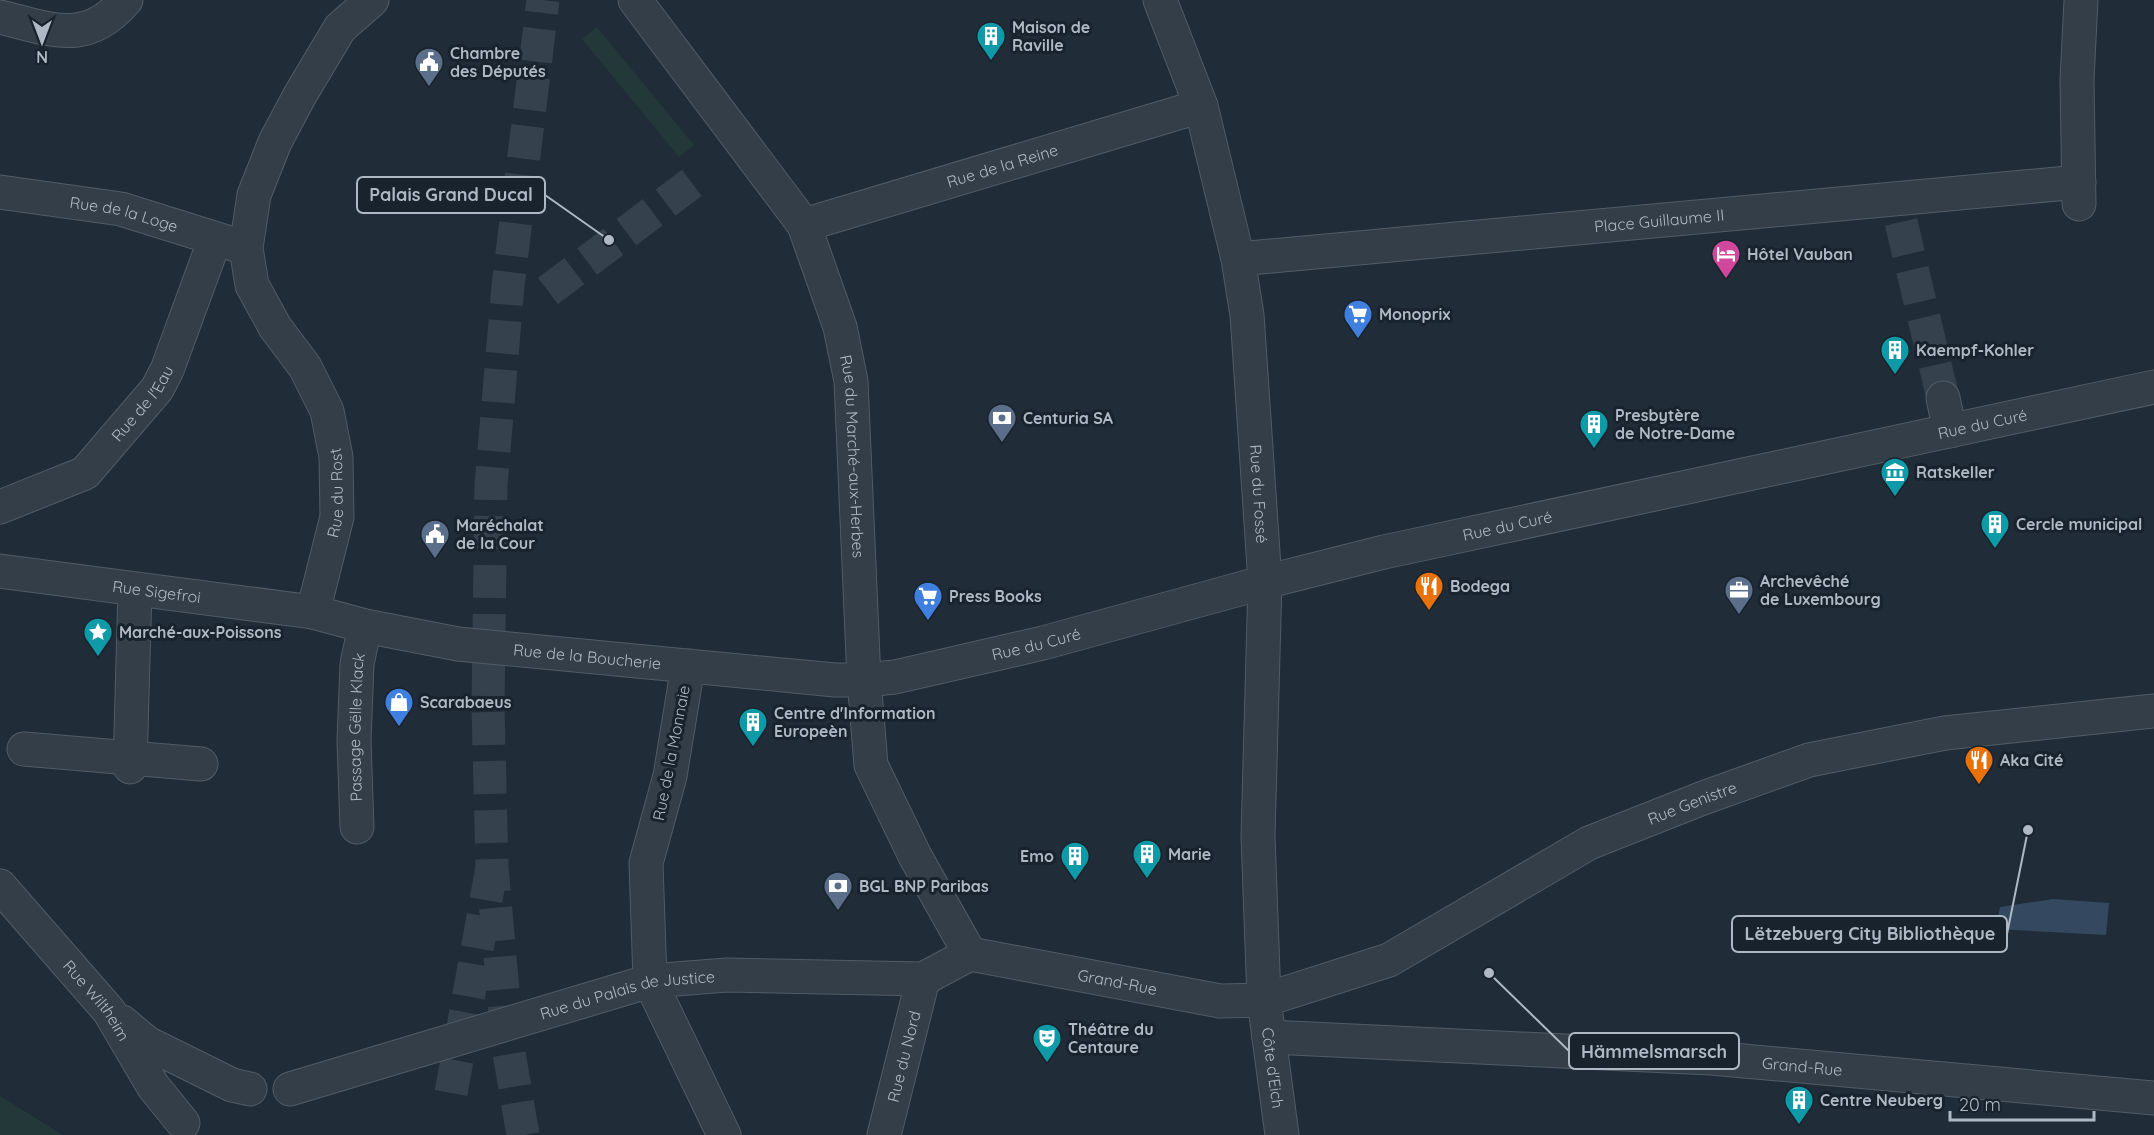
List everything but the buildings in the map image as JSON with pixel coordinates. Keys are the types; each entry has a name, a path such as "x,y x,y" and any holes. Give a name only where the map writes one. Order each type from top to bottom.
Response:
{"street":[{"path":"0,17 62,32 79,31 99,24 114,14 126,0"},
{"path":"246,248 254,195 275,142 300,94 340,28 372,0"},
{"name":"Rue du Marché-aux-Herbes","path":"635,0 804,225 840,327 851,381 864,680 871,765 915,856 970,954"},
{"name":"Rue du Fossé","path":"1160,0 1202,106 1238,259 1247,315 1265,582 1258,836 1264,1000"},
{"name":"Place Guillaume II","path":"1238,259 1901,210 2079,194 2077,80 2081,0"},
{"name":"Rue de la Reine","path":"804,225 1202,106"},
{"name":"Rue de la Loge","path":"0,192 121,209 246,248"},
{"name":"Rue de l'Eau","path":"0,507 85,473 157,389 168,370 215,239"},
{"name":"Rue du Rost","path":"246,248 252,285 275,327 305,367 327,411 336,458 338,517 313,612"},
{"name":"Rue du Curé","path":"864,680 895,677 1043,643 1384,552 2154,387"},
{"path":"1943,398 1950,431"},
{"name":"Rue Sigefroi","path":"0,571 313,612"},
{"path":"130,763 135,589"},
{"name":"Rue de la Boucherie","path":"313,612 365,626 458,644 835,680 864,680"},
{"name":"Passage Gëlle Klack","path":"357,827 354,741 357,664 365,626"},
{"name":"Rue de la Monnaie","path":"650,981 646,863 670,776 688,666"},
{"name":"Rue Genistre","path":"1264,1000 1389,960 1589,843 1703,798 1809,760 1945,733 2154,711"},
{"path":"24,748 130,763 201,764"},
{"name":"Rue Wiltheim","path":"0,886 109,1011 153,1086 183,1124"},
{"name":"Grand-Rue","path":"970,954 1220,1001 1264,1000"},
{"name":"Rue du Palais de Justice","path":"290,1089 650,981 727,975 923,979 970,954"},
{"name":"Rue du Nord","path":"884,1135 923,979"},
{"path":"650,981 724,1135"},
{"name":"Côte d'Eich","path":"1264,1000 1282,1135"},
{"path":"109,1011 147,1043 232,1085 250,1089"},
{"name":"Grand-Rue","path":"1269,1037 1712,1058 2154,1098"}],"green space":[{"path":"597,27 694,145 679,157 582,39"},
{"path":"0,1096 63,1135 0,1135"}],"water":[{"path":"2053,899 2109,903 2106,935 1995,929 2000,907"}],"tunnel":[{"path":"523,1135 508,1047 492,867 488,707 491,485 508,286 543,0"},
{"path":"548,291 697,179"},
{"path":"1901,222 1943,398"},
{"path":"451,1093 492,867"}],"place":[{"name":"Maison de Raville","path":"991,62"},
{"name":"Chambre des Députés","path":"429,88"},
{"name":"Palais Grand Ducal","path":"609,240"},
{"name":"Hôtel Vauban","path":"1726,280"},
{"name":"Monoprix","path":"1358,340"},
{"name":"Kaempf-Kohler","path":"1895,376"},
{"name":"Centuria SA","path":"1002,444"},
{"name":"Presbytère de Notre-Dame","path":"1594,450"},
{"name":"Ratskeller","path":"1895,498"},
{"name":"Cercle municipal","path":"1995,550"},
{"name":"Maréchalat de la Cour","path":"435,560"},
{"name":"Bodega","path":"1429,612"},
{"name":"Archevêché de Luxembourg","path":"1739,616"},
{"name":"Press Books","path":"928,622"},
{"name":"Marché-aux-Poissons","path":"98,658"},
{"name":"Scarabaeus","path":"399,728"},
{"name":"Centre d'Information Europeèn","path":"753,748"},
{"name":"Aka Cité","path":"1979,786"},
{"name":"Lëtzebuerg City Bibliothèque","path":"2028,830"},
{"name":"Marie","path":"1147,880"},
{"name":"Emo","path":"1075,882"},
{"name":"BGL BNP Paribas","path":"838,912"},
{"name":"Hämmelsmarsch","path":"1489,973"},
{"name":"Théâtre du Centaure","path":"1047,1064"},
{"name":"Centre Neuberg","path":"1799,1126"}]}
